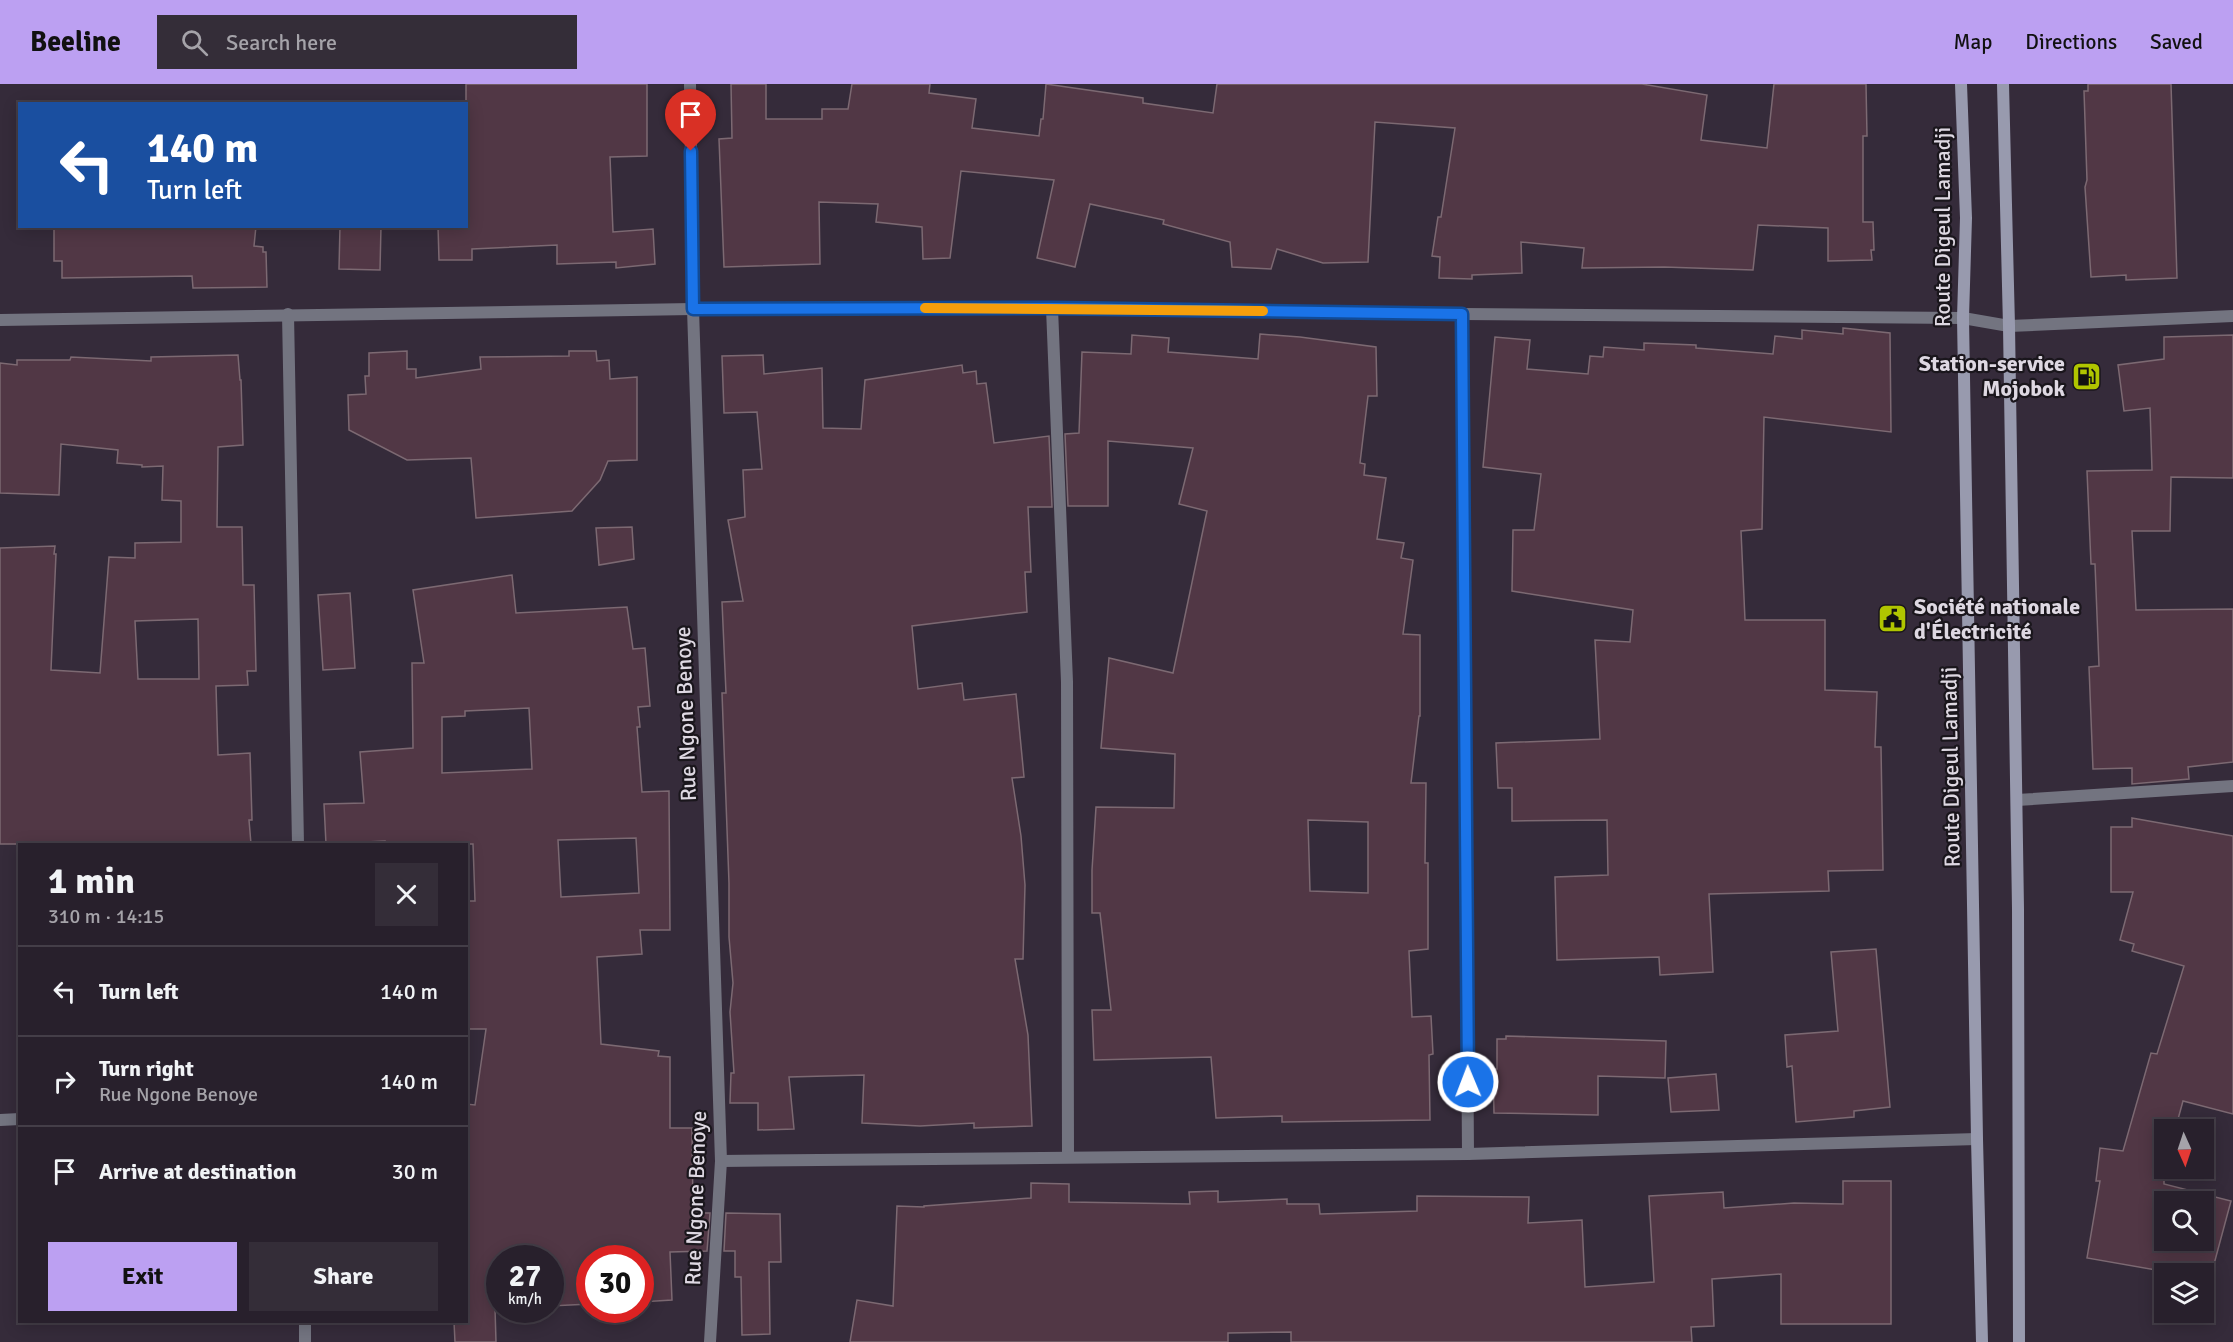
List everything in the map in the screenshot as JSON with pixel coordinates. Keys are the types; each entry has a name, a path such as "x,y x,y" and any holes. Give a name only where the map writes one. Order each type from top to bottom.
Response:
{"main road":[{"name":"Route Digeul Lamadji","path":"1961,84 1966,219 1963,318 1982,1342"},
{"path":"2003,84 2017,801 2019,1342"}],"street":[{"name":"Rue Ngone Benoye","path":"690,84 693,309 721,1161 710,1342"},
{"path":"1052,308 1067,682 1068,1157"},
{"path":"0,320 693,309 1052,308 1963,318 2009,326 2233,316"},
{"path":"288,314 298,843"},
{"path":"1462,314 1468,1154"},
{"path":"2017,801 2233,786"},
{"path":"0,1120 18,1119"},
{"path":"721,1161 1468,1154 1977,1139"},
{"path":"305,1323 305,1342"}],"building":[{"path":"466,84 647,84 647,156 610,157 613,232 653,229 655,264 616,268 616,262 557,264 557,245 472,249 472,260 439,260 438,228 468,228 468,102 466,102"},
{"path":"731,84 766,84 766,119 822,119 822,109 848,109 852,84 930,84 929,93 976,99 972,128 1039,136 1046,84 1143,98 1143,103 1213,113 1217,84 1642,84 1707,95 1701,140 1767,148 1774,84 1866,84 1867,136 1863,136 1863,222 1873,222 1874,250 1871,250 1872,260 1828,261 1828,228 1758,225 1753,270 1664,267 1582,268 1584,248 1521,242 1522,273 1472,275 1472,279 1439,278 1440,257 1432,256 1438,217 1441,217 1455,128 1375,122 1368,262 1323,263 1277,249 1271,269 1232,267 1230,242 1163,224 1164,220 1090,204 1075,267 1037,258 1054,180 961,171 950,258 923,259 922,227 876,222 878,204 819,202 820,264 724,267 719,139 732,138"},
{"path":"2088,84 2171,84 2177,278 2126,280 2126,275 2091,277 2085,187 2087,180 2084,91 2088,91"},
{"path":"54,228 256,228 254,246 263,247 263,252 266,252 267,287 193,288 192,276 62,278 62,261 54,261"},
{"path":"340,228 381,228 380,270 339,269"},
{"path":"1843,328 1890,333 1891,432 1764,417 1762,529 1741,531 1745,620 1825,620 1825,690 1877,692 1875,747 1881,747 1883,870 1828,871 1829,891 1709,894 1713,972 1660,975 1659,957 1557,960 1555,877 1608,875 1607,820 1512,821 1512,788 1498,788 1496,743 1600,739 1595,640 1630,642 1633,610 1512,591 1513,530 1534,530 1541,474 1483,467 1495,337 1530,340 1527,369 1588,374 1590,356 1603,357 1604,347 1644,350 1644,343 1696,345 1696,348 1773,354 1775,336 1802,339 1802,330 1843,334"},
{"path":"1260,334 1376,347 1377,396 1368,396 1360,463 1365,464 1364,475 1386,478 1377,539 1404,543 1401,558 1413,560 1403,634 1420,635 1420,716 1411,783 1426,783 1425,863 1428,863 1428,949 1409,951 1412,1017 1431,1016 1433,1054 1429,1055 1430,1120 1282,1122 1282,1116 1216,1118 1211,1057 1094,1060 1092,1010 1111,1010 1100,913 1092,913 1096,807 1174,808 1175,754 1101,748 1109,658 1173,673 1207,511 1179,504 1193,448 1108,441 1108,506 1068,506 1065,434 1079,433 1082,352 1131,354 1132,335 1169,338 1168,352 1258,359","holes":["1308,820 1368,822 1368,893 1310,891"]},
{"path":"2233,335 2233,478 2171,477 2170,531 2132,531 2136,610 2233,609 2233,762 2188,767 2189,779 2132,784 2132,768 2093,769 2089,667 2099,666 2095,564 2091,564 2087,471 2152,470 2150,408 2124,411 2118,365 2164,359 2164,337"},
{"path":"407,351 407,369 416,369 416,378 481,369 480,357 569,356 569,351 596,351 597,361 609,360 610,379 637,377 637,460 608,461 600,480 572,511 476,518 471,458 407,460 349,430 348,395 366,394 365,376 369,376 369,353"},
{"path":"238,355 243,445 218,447 217,527 242,527 243,585 254,585 256,671 247,671 248,685 216,686 218,755 250,753 251,843 0,844 0,548 55,546 51,670 100,673 109,557 135,558 135,543 181,542 181,501 162,500 163,466 142,467 142,465 117,463 118,450 61,444 59,495 0,493 0,363 17,365 17,360 70,360 71,357 151,361 151,357","holes":["198,619 199,679 138,679 135,621"]},
{"path":"763,355 764,374 822,368 823,428 861,429 865,380 962,365 963,373 976,371 977,384 986,383 994,443 1049,436 1052,507 1028,507 1031,572 1025,572 1027,612 912,626 918,689 962,683 964,700 1016,694 1024,777 1012,778 1021,836 1025,885 1023,959 1015,959 1028,1035 1032,1126 974,1128 974,1123 920,1126 862,1123 864,1075 789,1077 794,1129 758,1130 758,1103 730,1103 731,1073 734,1073 730,1012 733,983 729,937 722,693 726,693 722,602 743,601 728,520 745,517 743,470 762,469 757,412 724,413 722,356"},
{"path":"632,527 634,559 599,565 596,528"},
{"path":"512,575 516,613 627,607 633,649 645,648 650,706 638,707 640,727 637,727 642,792 669,791 670,930 640,930 642,954 597,957 601,1044 659,1051 658,1056 670,1057 670,1128 692,1128 693,1213 710,1213 707,1251 670,1252 672,1300 654,1301 654,1245 576,1245 576,1305 564,1305 564,1245 486,1245 486,1323 495,1323 496,1342 455,1342 454,1323 468,1323 468,1104 475,1105 486,1029 468,1029 468,901 475,901 473,844 385,843 385,841 326,843 324,804 364,803 360,752 413,748 412,663 424,663 413,590","holes":["529,708 532,769 442,773 442,717 465,716 465,711","636,838 639,893 561,897 558,840"]},
{"path":"350,593 355,668 323,670 318,595"},
{"path":"2132,818 2233,836 2233,1114 2183,1101 2178,1119 2154,1119 2154,1179 2164,1179 2164,1184 2192,1191 2154,1191 2154,1251 2214,1251 2214,1197 2231,1201 2214,1264 2154,1263 2154,1270 2087,1258 2100,1181 2096,1181 2100,1148 2123,1151 2151,1053 2157,1054 2184,966 2132,951 2134,944 2120,940 2133,892 2111,892 2111,827 2132,827"},
{"path":"1876,949 1890,1107 1854,1111 1854,1117 1796,1122 1792,1066 1787,1067 1785,1035 1838,1031 1831,952"},
{"path":"1506,1036 1666,1041 1665,1078 1598,1076 1598,1115 1494,1113 1493,1069 1497,1069 1497,1039 1506,1039"},
{"path":"1716,1074 1719,1110 1671,1112 1668,1078"},
{"path":"1843,1181 1891,1181 1891,1324 1781,1324 1781,1274 1712,1279 1714,1326 1691,1327 1692,1342 1291,1342 1291,1332 1228,1333 1228,1342 850,1342 857,1300 893,1306 897,1206 924,1207 1031,1198 1031,1183 1069,1184 1069,1202 1190,1204 1189,1192 1218,1191 1218,1202 1287,1199 1287,1204 1319,1204 1320,1214 1417,1211 1417,1196 1529,1197 1528,1223 1582,1220 1585,1287 1654,1282 1649,1196 1723,1192 1724,1208 1794,1203 1843,1204"},
{"path":"726,1213 780,1214 781,1262 769,1262 770,1334 742,1335 741,1277 735,1277 735,1251 724,1251"}],"slow traffic":[{"path":"925,308 1263,311"}],"place":[{"name":"Station-service Mojobok","path":"2086,376"},
{"name":"Société nationale d'Électricité","path":"1893,619"}],"route":[{"path":"691,151 693,309 1052,308 1462,314 1468,1082"}]}
